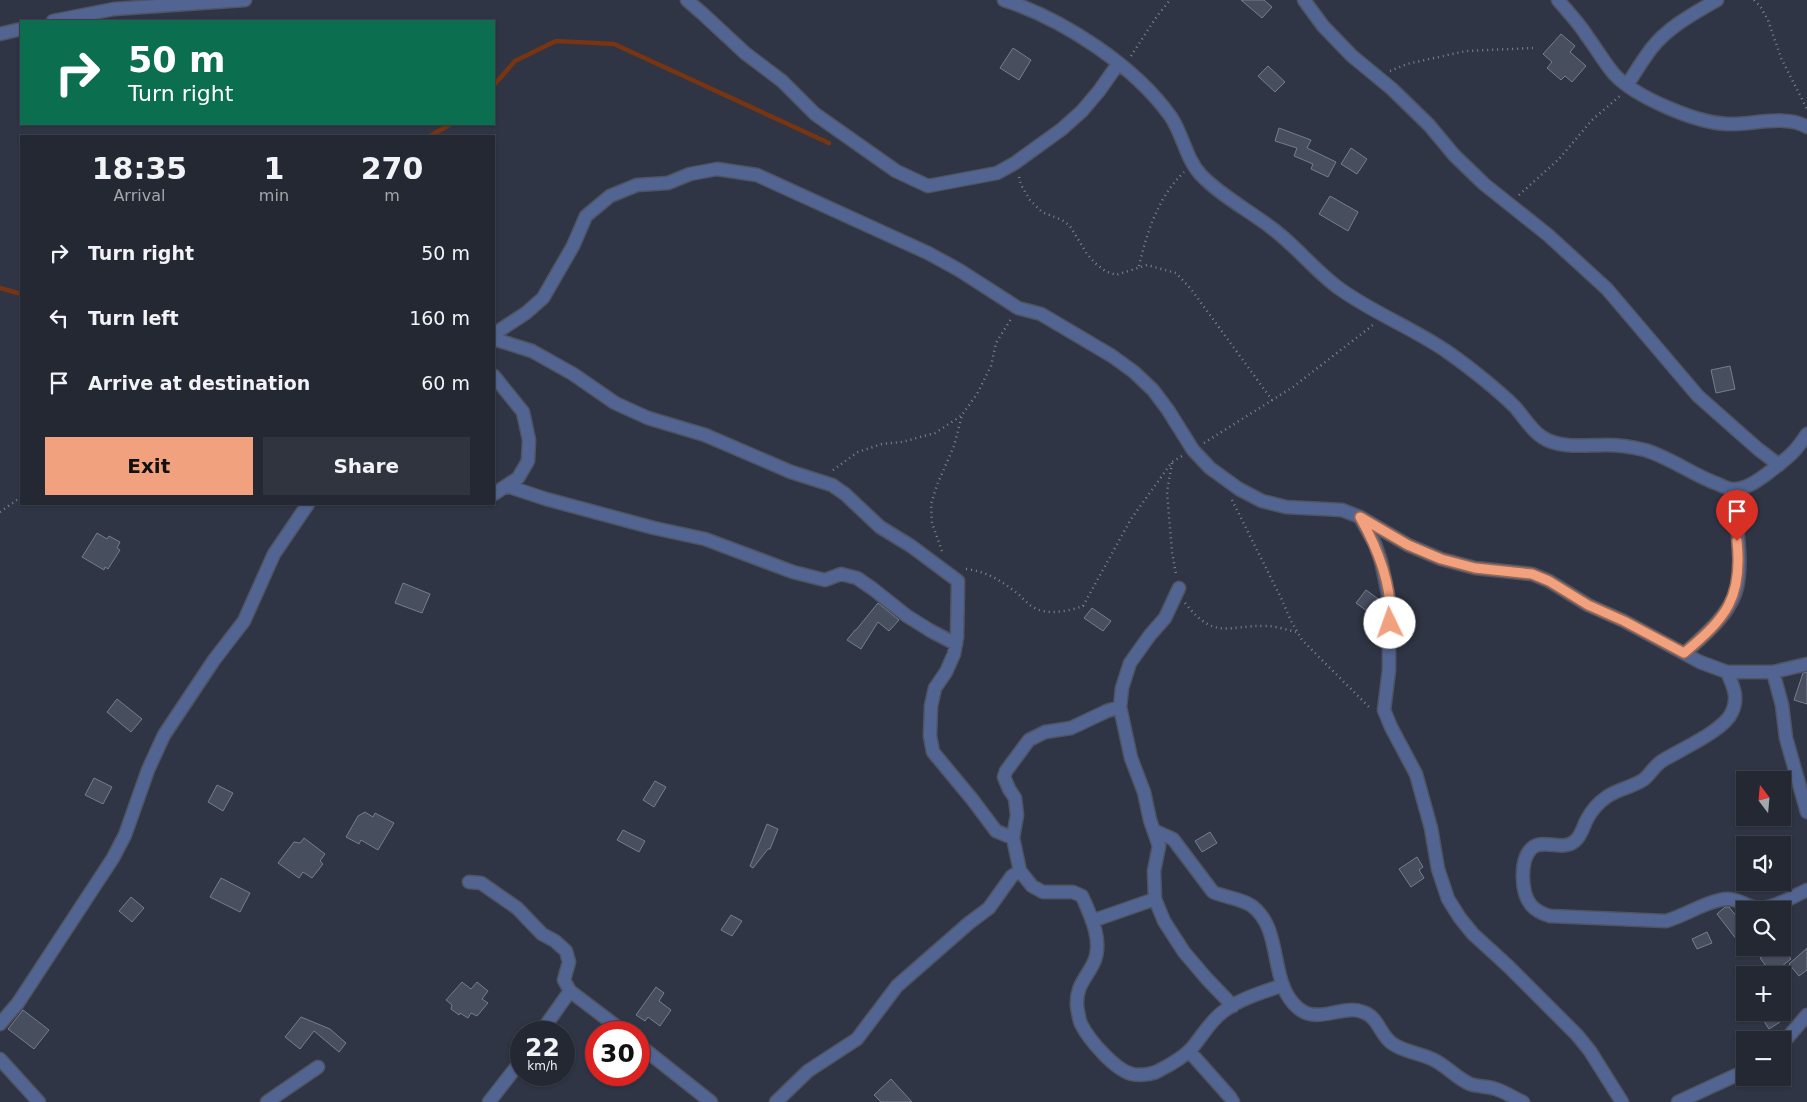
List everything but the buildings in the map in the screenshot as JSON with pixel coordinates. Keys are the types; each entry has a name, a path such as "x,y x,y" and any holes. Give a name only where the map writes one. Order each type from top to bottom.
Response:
{"street":[{"path":"58,20 114,9 245,0"},
{"path":"687,0 745,53 782,81 816,114 896,171 928,186 997,173 1015,163 1062,129 1082,111 1121,66"},
{"path":"1004,0 1053,20 1090,42 1121,66 1153,96 1172,119 1200,174 1275,230 1294,246 1321,274 1340,289 1432,341 1451,354 1513,405 1541,437 1555,442 1578,446 1608,445 1646,451 1711,482 1733,489 1748,486 1761,479 1797,450 1807,434"},
{"path":"1304,0 1323,26 1352,56 1392,89 1417,113 1454,155 1484,184 1548,235 1600,282 1698,396 1779,465"},
{"path":"1558,0 1586,34 1614,74 1627,86 1681,114 1699,120 1728,124 1780,121 1795,122 1807,127"},
{"path":"1627,86 1651,49 1666,33 1680,22 1717,0"},
{"path":"0,34 20,29"},
{"path":"495,333 526,313 543,298 573,246 586,216 610,196 637,185 668,184 690,174 717,169 757,175 928,253 959,270 1018,308 1041,314 1112,356 1134,372 1152,390 1168,410 1193,450 1210,468 1239,489 1262,501 1286,507 1342,510 1360,517 1408,545 1441,559 1475,568 1532,574 1549,581 1588,605 1617,617 1684,653 1727,672 1773,672 1801,664 1807,674"},
{"path":"495,339 532,351 573,374 615,403 648,418 705,436 818,482 832,484 880,528 911,546 958,581 956,644 946,672 935,688 933,697 930,736 933,752 972,799 996,832 1013,838"},
{"path":"495,377 523,412 529,440 528,461 518,478 495,493"},
{"path":"507,486 546,500 705,539 793,572 824,580 841,574 857,578 907,616 956,644"},
{"path":"1684,653 1714,625 1726,610 1735,594 1739,574 1739,559 1733,489"},
{"path":"0,1024 18,1003 114,858 125,835 148,770 164,735 199,682 244,621 274,554 307,505"},
{"path":"1360,517 1375,544 1381,561 1391,608 1389,670 1384,710 1416,774 1431,828 1438,869 1448,898 1460,918 1473,934 1577,1035 1590,1051 1622,1102"},
{"path":"1179,588 1165,618 1130,663 1122,688 1120,707 1131,758 1144,792 1150,820 1159,846 1154,871 1156,899 1164,921 1184,952 1233,1006"},
{"path":"1727,672 1735,689 1736,703 1732,714 1698,742 1660,762 1642,780 1600,802 1587,819 1576,841 1559,846 1541,844 1533,848 1524,860 1524,881 1527,899 1532,907 1550,916 1666,921 1719,900 1733,898 1757,908 1767,907 1807,890"},
{"path":"1773,672 1782,705 1786,738 1807,812"},
{"path":"1120,707 1106,711 1071,728 1045,732 1029,740 1006,771 1004,777 1015,798 1017,815 1013,838 1020,871 1032,886 1043,892 1073,892 1082,896 1095,928 1097,946 1094,963 1080,983 1077,1005 1081,1024 1098,1048 1116,1066 1132,1074 1156,1073 1189,1051 1209,1024 1225,1010 1242,1001 1283,985"},
{"path":"1155,832 1173,839 1213,892 1222,896 1243,900 1254,907 1265,921 1287,997 1298,1008 1308,1014 1318,1016 1348,1009 1362,1011 1371,1015 1390,1043 1401,1049 1434,1059 1470,1084 1495,1088 1523,1102"},
{"path":"776,1102 808,1071 857,1039 897,986 989,908 1012,876 1020,871"},
{"path":"469,882 481,883 517,908 542,934 566,950 569,962 564,980 570,990 610,1021"},
{"path":"1092,920 1156,899"},
{"path":"549,1021 570,990"},
{"path":"1791,1034 1807,1015"},
{"path":"1189,1051 1233,1102"},
{"path":"650,1054 711,1102"},
{"path":"0,1059 40,1102"},
{"path":"267,1102 318,1067"},
{"path":"1678,1102 1736,1074"},
{"path":"489,1102 510,1075"}],"path":[{"path":"1121,66 1170,0"},
{"path":"1754,0 1768,20 1781,58 1807,109"},
{"path":"1370,72 1380,75 1408,64 1466,51 1533,48"},
{"path":"1511,206 1522,192 1559,159 1587,125 1623,94 1627,86"},
{"path":"1015,163 1021,185 1030,200 1042,212 1062,220 1070,226 1095,264 1105,271 1116,275 1147,264 1176,273 1191,289 1272,400"},
{"path":"1139,266 1152,219 1169,190 1180,175 1193,163"},
{"path":"818,482 858,452 882,444 902,442 935,433 962,415 977,394 991,366 996,343 1018,308"},
{"path":"958,581 954,569 980,570 1004,584 1033,608 1046,612 1072,610 1083,606 1131,519 1172,462 1293,387 1385,315"},
{"path":"944,555 932,523 931,504 954,446 962,415"},
{"path":"1172,462 1168,492 1172,552 1179,588 1186,604 1198,619 1213,627 1224,629 1267,626 1298,632"},
{"path":"0,512 20,498"},
{"path":"1231,498 1302,640 1373,710"}],"waterway":[{"path":"495,84 515,61 556,41 614,44 829,143"},
{"path":"432,135 449,125"},
{"path":"0,288 20,294"}],"route":[{"path":"1390,623 1391,608 1381,561 1375,544 1360,517 1408,545 1441,559 1475,568 1532,574 1549,581 1588,605 1624,621 1684,653 1714,625 1726,610 1735,594 1739,574 1737,541"}]}
